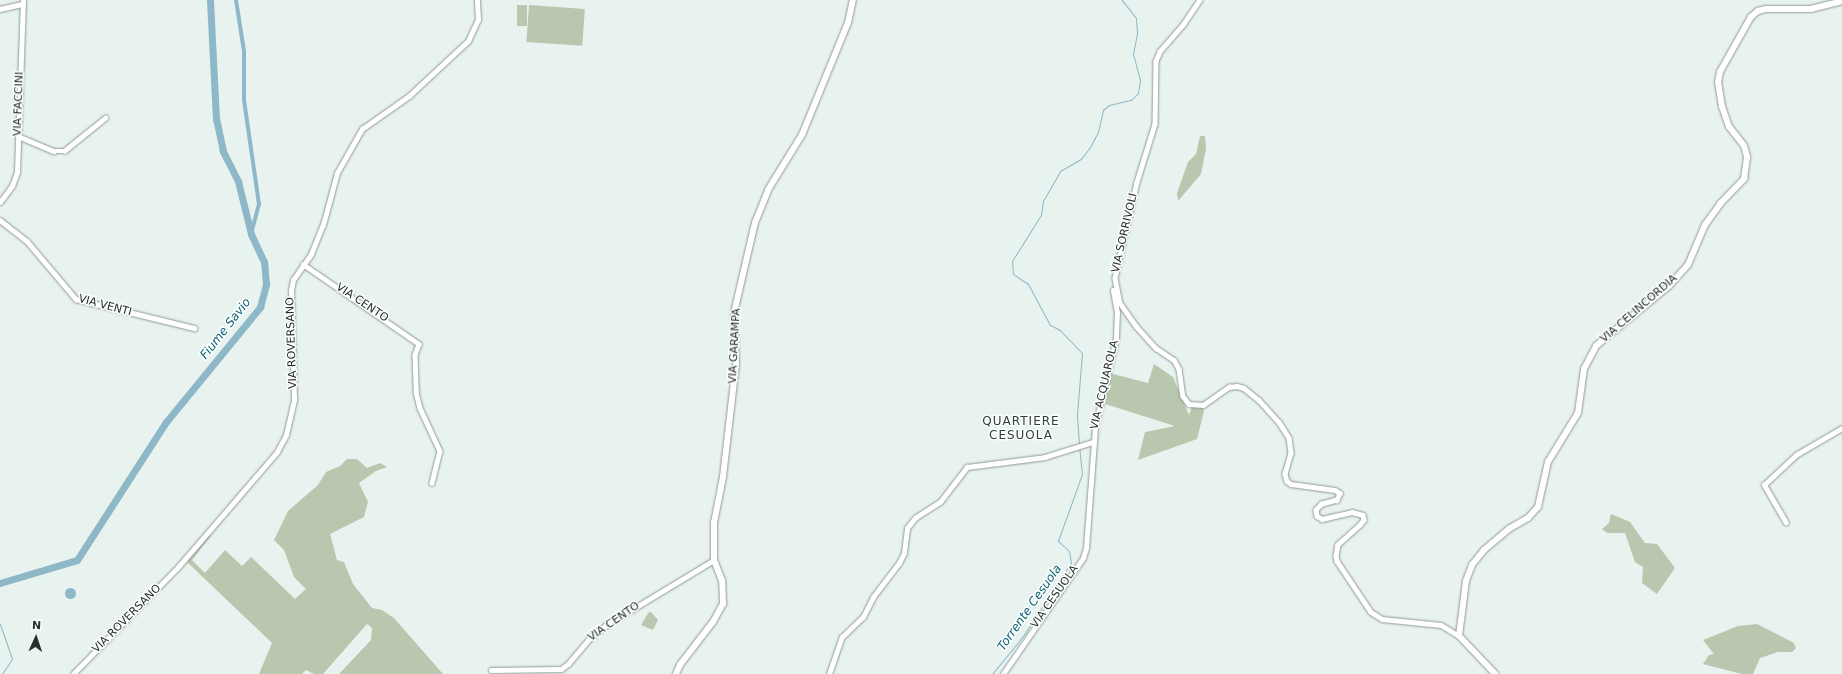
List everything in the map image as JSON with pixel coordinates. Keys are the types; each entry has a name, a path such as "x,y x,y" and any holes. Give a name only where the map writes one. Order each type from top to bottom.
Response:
{"street":[{"name":"VIA ROVERSANO","path":"73,674 179,566 277,452 286,435 294,399 290,306 293,280 317,241 337,173 354,140 362,129 409,96 468,42 478,20 477,0"},
{"name":"VIA GARAMPA","path":"676,674 723,604 722,581 714,560 714,523 723,478 736,364 734,313 755,223 768,190 802,135 848,23 853,0"},
{"name":"VIA SORRIVOLI","path":"1200,0 1160,52 1156,61 1155,124 1138,182 1115,278 1120,303 1136,326 1156,348 1174,360 1179,369 1183,396 1189,404 1203,405 1229,387 1244,388 1279,422 1288,438 1291,453 1285,474 1287,481 1292,484 1335,490 1340,493 1337,500 1322,504 1316,510 1317,516 1322,519 1352,512 1363,515 1364,520 1360,525 1338,545 1336,555 1337,561 1371,612 1382,619 1441,625 1459,636 1495,674"},
{"name":"VIA CELINCORDIA","path":"1459,636 1466,581 1472,565 1484,550 1509,529 1528,518 1538,507 1548,462 1578,413 1584,369 1596,346 1678,276 1694,254 1705,225 1720,204 1744,179 1747,168 1744,146 1730,126 1722,107 1718,83 1720,72 1751,17 1766,9 1811,9 1842,1"},
{"path":"0,9 22,2"},
{"name":"VIA FACCINI","path":"0,202 15,181 18,136 22,2"},
{"path":"18,136 54,151 64,151 105,118"},
{"name":"VIA VENTI","path":"0,220 27,241 76,299 194,328"},
{"name":"VIA CENTO","path":"304,264 419,344 415,355 416,392 420,408 440,451 432,483"},
{"name":"VIA ACQUAROLA","path":"829,674 842,637 863,617 873,597 899,563 904,553 907,528 916,518 940,502 967,467 1045,457 1093,442 1116,338 1117,312 1113,291 1115,278"},
{"path":"1786,523 1764,485 1796,455 1842,428"},
{"name":"VIA CESUOLA","path":"1003,674 1083,558 1089,537 1093,442"},
{"name":"VIA CENTO","path":"491,670 561,669 568,664 588,640 605,626 714,560"}],"green space":[{"path":"517,5 527,5 527,26 517,26"},
{"path":"529,5 585,9 582,46 526,42"},
{"path":"1200,136 1205,136 1206,149 1201,174 1178,201 1177,193 1188,162 1196,154"},
{"path":"1154,364 1173,377 1189,415 1192,407 1203,407 1204,411 1197,439 1138,460 1145,432 1175,426 1102,403 1109,373 1148,383"},
{"path":"347,459 357,459 367,468 380,463 387,467 376,471 359,483 368,502 364,517 330,534 337,560 344,562 353,584 372,608 382,610 394,618 443,674 339,674 371,640 372,628 367,624 323,674 314,674 306,670 302,674 259,674 272,643 187,562 209,533 211,536 192,560 205,573 225,550 242,566 251,557 295,599 306,589 294,577 284,550 274,540 288,511 318,485 326,472 340,466"},
{"path":"1611,514 1630,522 1645,543 1657,544 1675,568 1657,594 1642,583 1643,567 1635,562 1625,533 1607,533 1602,529 1609,523"},
{"path":"651,612 658,620 653,630 641,625 648,613"},
{"path":"1757,624 1794,643 1796,648 1792,652 1778,652 1760,658 1753,674 1742,674 1703,664 1709,655 1714,654 1703,640 1738,626"}],"water":[{"path":"68,588 72,588 74,589 74,597 68,598 65,595 65,591"}],"waterway":[{"name":"Fiume Savio","path":"0,583 77,560 166,422 260,307 266,284 264,262 251,234 238,181 223,151 216,119 210,0"},
{"path":"236,0 244,51 244,100 259,204 251,234"},
{"name":"Torrente Cesuola","path":"1079,444 1077,414 1082,353 1060,330 1050,325 1028,284 1013,274 1012,261 1041,215 1043,201 1060,171 1081,159 1090,147 1098,132 1103,110 1109,105 1131,100 1138,93 1140,80 1133,54 1137,33 1136,18 1122,0"},
{"name":"Torrente Cesuola","path":"992,674 1023,636 1071,563 1069,551 1058,541 1082,474 1079,447"},
{"path":"0,624 12,659 2,674"}],"district":[{"name":"QUARTIERE CESUOLA","path":"1021,429"}]}
